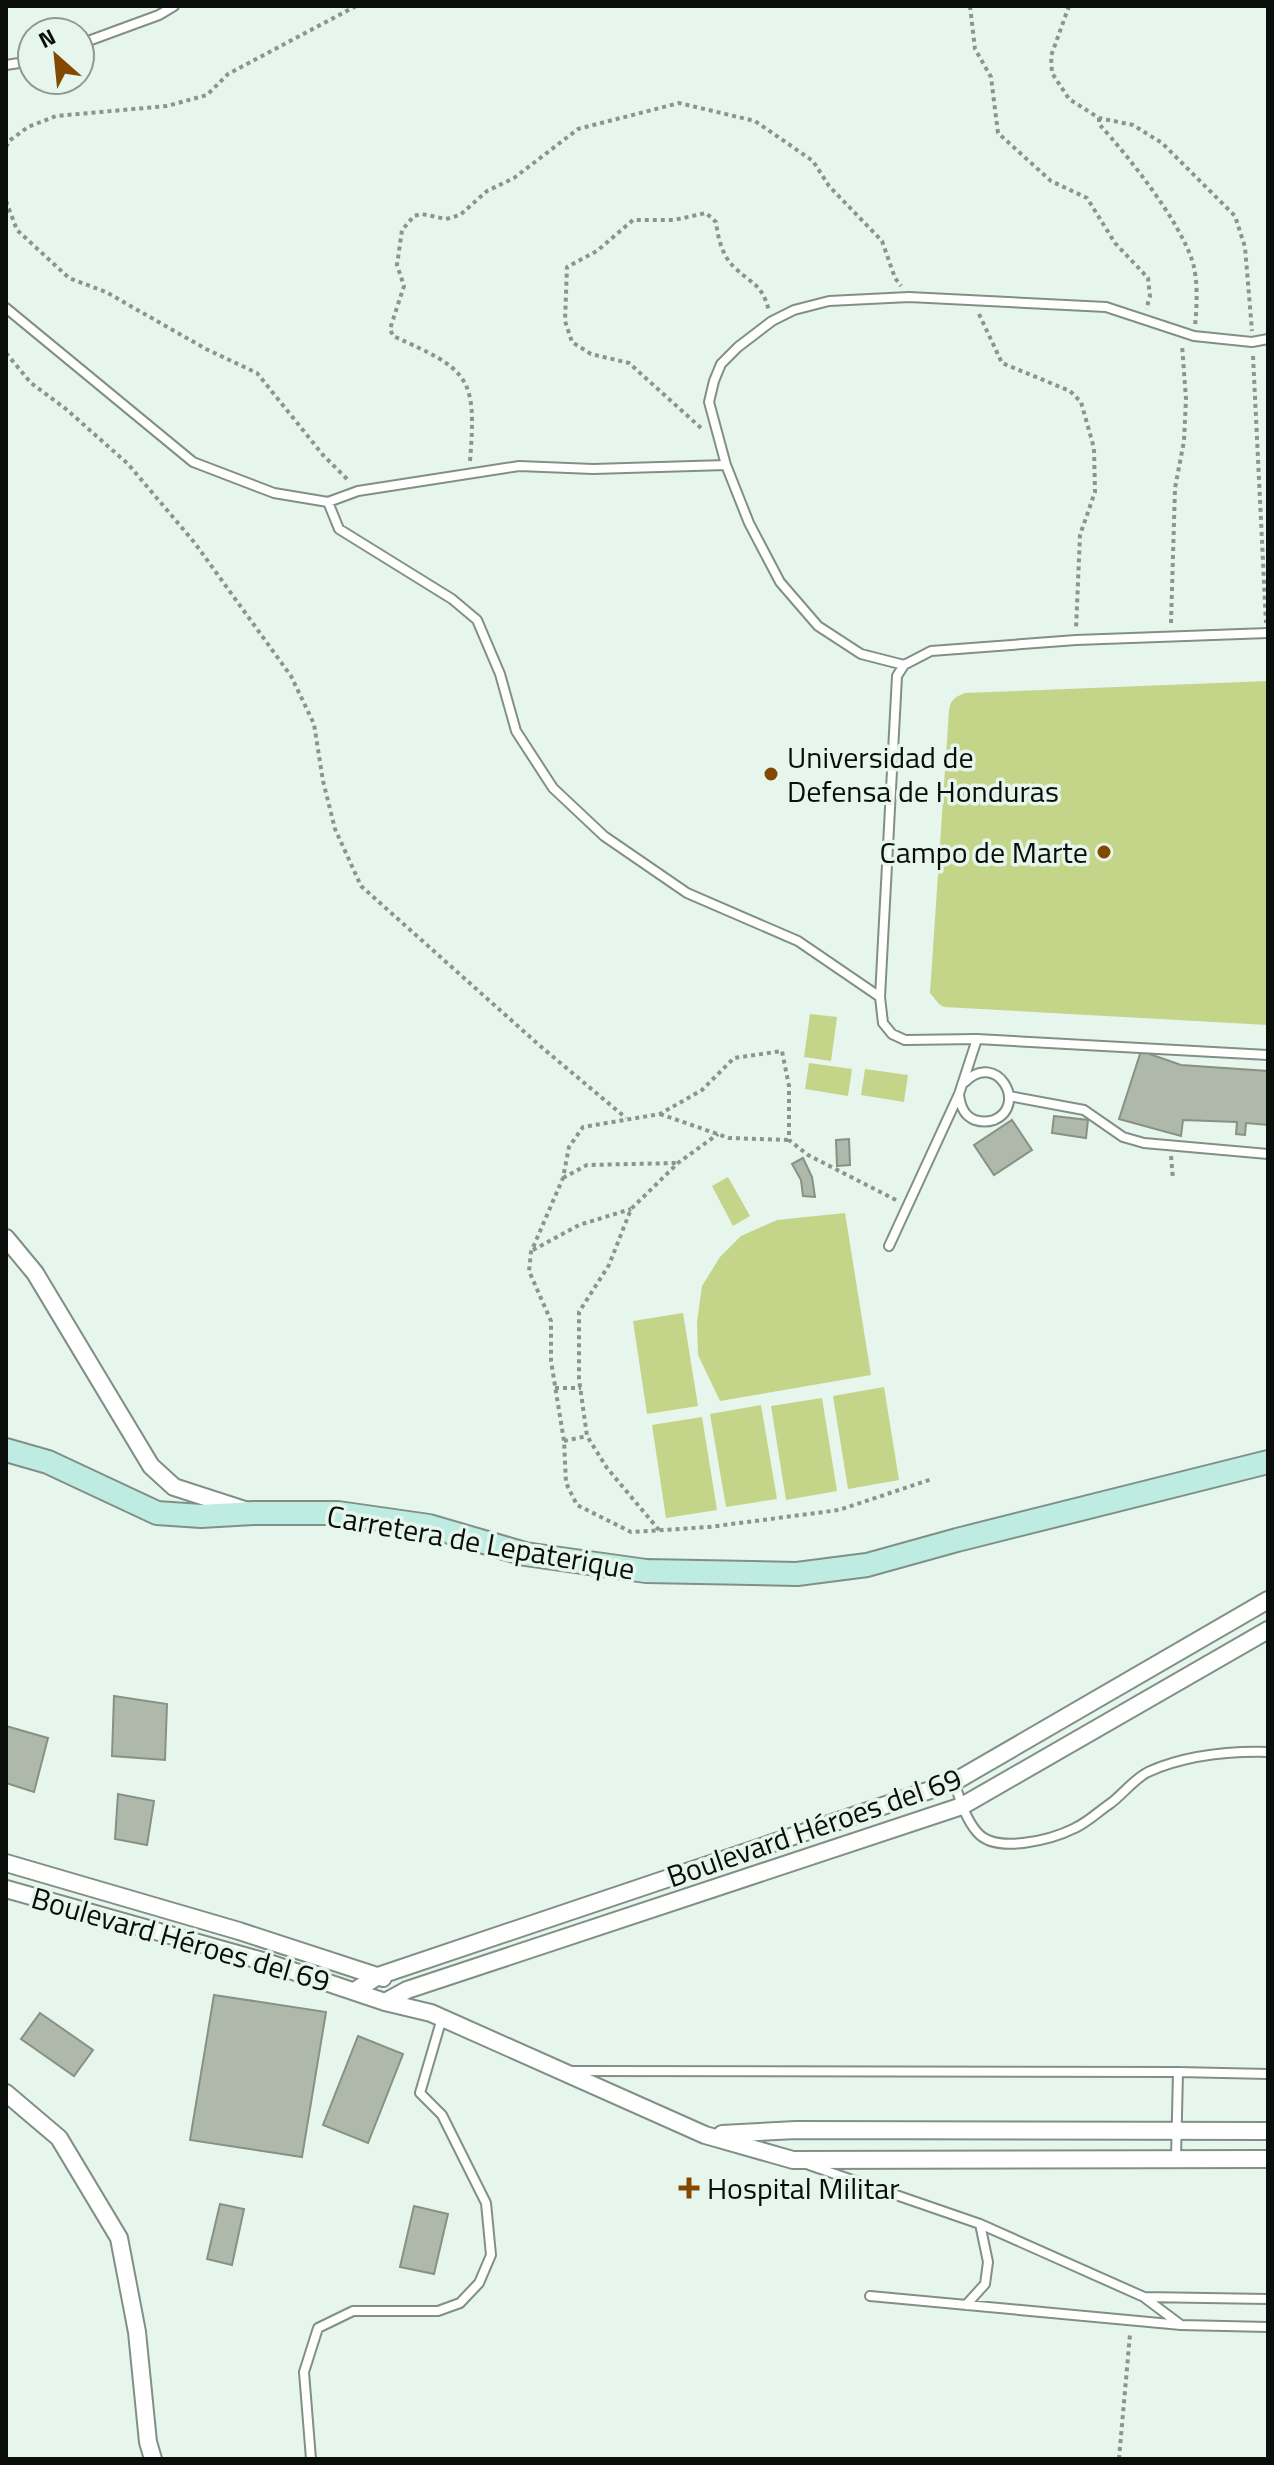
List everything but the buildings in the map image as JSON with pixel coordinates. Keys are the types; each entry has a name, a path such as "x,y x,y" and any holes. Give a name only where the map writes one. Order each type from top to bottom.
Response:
{"main road":[{"name":"Carretera de Lepaterique","path":"6,1450 48,1462 157,1513 201,1516 338,1513 429,1526 525,1554 646,1571 797,1574 867,1565 1260,1466"}],"street":[{"path":"6,1238 35,1273 151,1466 174,1487 253,1513"},
{"name":"Boulevard Héroes del 69","path":"356,1990 378,1976 954,1782 1268,1600"},
{"name":"Boulevard Héroes del 69","path":"385,2002 407,1990 962,1806 1268,1630"},
{"name":"Boulevard Héroes del 69","path":"6,1863 239,1931 378,1976 407,1990 436,2015"},
{"name":"Boulevard Héroes del 69","path":"6,1889 436,2015 705,2135 793,2160 1268,2159"},
{"path":"6,2093 59,2138 119,2238 137,2332 148,2442 153,2459"},
{"path":"705,2135 796,2130 1268,2131"}],"lane":[{"path":"96,38 159,15 174,6"},
{"path":"904,665 861,654 818,626 780,582 749,523 726,465 709,402 721,364 738,347 772,321 794,310 829,301 909,297 1106,307 1194,336 1252,342 1268,339"},
{"path":"6,308 193,462 274,493 328,502 358,491 519,466 593,469 726,465"},
{"path":"328,502 339,529 452,599 477,620 500,674 516,731 553,788 604,836 687,893 798,941 880,997"},
{"path":"1267,633 1076,640 931,651 904,665 897,676 880,997 883,1023 892,1034 905,1040 977,1039 1268,1055"},
{"path":"889,1246 961,1090 977,1039"},
{"path":"991,1073 1004,1081 1009,1096 1008,1104 999,1117 984,1122 968,1116 960,1102 961,1090 974,1074 991,1073"},
{"path":"1009,1096 1084,1110 1123,1137 1144,1143 1268,1154"},
{"path":"954,1782 962,1806 978,1835 1001,1843 1033,1843 1077,1827 1145,1774 1179,1760 1232,1751 1268,1752"},
{"path":"311,2459 304,2372 318,2328 353,2311 438,2311 460,2303 479,2283 491,2255 486,2203 442,2115 420,2093 436,2015"},
{"path":"562,2071 1268,2074"},
{"path":"1176,2158 1178,2072"},
{"path":"793,2160 980,2224 1144,2297 1181,2325"},
{"path":"966,2305 985,2284 988,2262 980,2224"},
{"path":"870,2296 1181,2325 1268,2327"},
{"path":"1144,2297 1268,2299"}],"path":[{"path":"6,147 9,141 28,127 56,116 167,106 207,95 228,74 356,6"},
{"path":"970,6 975,49 991,77 998,133 1051,181 1087,198 1115,243 1148,278 1150,297 1143,319"},
{"path":"1069,6 1051,56 1052,73 1069,99 1099,118 1133,125 1162,143 1235,216 1245,247 1267,633"},
{"path":"469,475 474,413 462,374 442,358 393,336 390,329 404,286 397,265 402,230 414,216 422,214 446,219 460,215 487,191 514,178 578,129 679,103 755,121 813,161 829,186 882,241 895,278 909,297"},
{"path":"1099,118 1099,124 1127,154 1182,238 1194,265 1197,310 1194,336"},
{"path":"6,201 17,230 69,278 106,292 206,349 257,373 323,455 358,491"},
{"path":"717,435 698,427 629,363 591,354 572,342 565,321 567,267 597,251 633,220 674,220 706,213 716,222 719,241 732,266 758,284 765,295 772,321"},
{"path":"972,301 1002,363 1070,391 1081,402 1094,448 1095,492 1080,535 1076,640"},
{"path":"1171,637 1175,488 1184,441 1186,399 1182,331"},
{"path":"6,353 31,383 66,409 128,464 194,542 291,676 314,724 335,829 361,886 626,1118"},
{"path":"789,1140 789,1086 782,1051 734,1058 702,1090 660,1114 583,1127 569,1147 563,1178 531,1252 529,1271 551,1321 551,1361 564,1441 566,1483 577,1505 631,1532 709,1527 839,1510 932,1479"},
{"path":"660,1114 729,1138 789,1140 808,1155 906,1205"},
{"path":"659,1530 607,1468 587,1436 581,1388 579,1312 609,1265 631,1209 678,1163 718,1134"},
{"path":"1171,1145 1173,1179"},
{"path":"563,1178 587,1165 678,1163"},
{"path":"531,1252 579,1225 631,1209"},
{"path":"555,1388 581,1388"},
{"path":"564,1441 587,1436"},
{"path":"1119,2459 1131,2321"}],"green space":[{"name":"Campo de Marte","path":"1268,681 1268,1025 944,1007 939,1004 930,993 949,711 954,699 965,693"},
{"path":"810,1014 837,1017 831,1061 804,1057"},
{"path":"809,1063 852,1069 848,1096 805,1089"},
{"path":"865,1069 908,1075 904,1102 861,1095"},
{"path":"728,1177 750,1216 733,1226 712,1186"},
{"path":"845,1213 871,1375 720,1401 698,1355 697,1322 702,1286 720,1257 741,1236 777,1220"},
{"path":"683,1313 698,1406 647,1414 633,1321"},
{"path":"884,1387 899,1480 848,1489 833,1396"},
{"path":"822,1398 837,1491 786,1500 771,1406"},
{"path":"761,1405 777,1499 726,1507 710,1414"},
{"path":"702,1417 717,1510 666,1518 652,1425"}],"place":[{"name":"Universidad de Defensa de Honduras","path":"771,774"},
{"name":"Campo de Marte","path":"1104,852"},
{"name":"Hospital Militar","path":"689,2188"}]}
